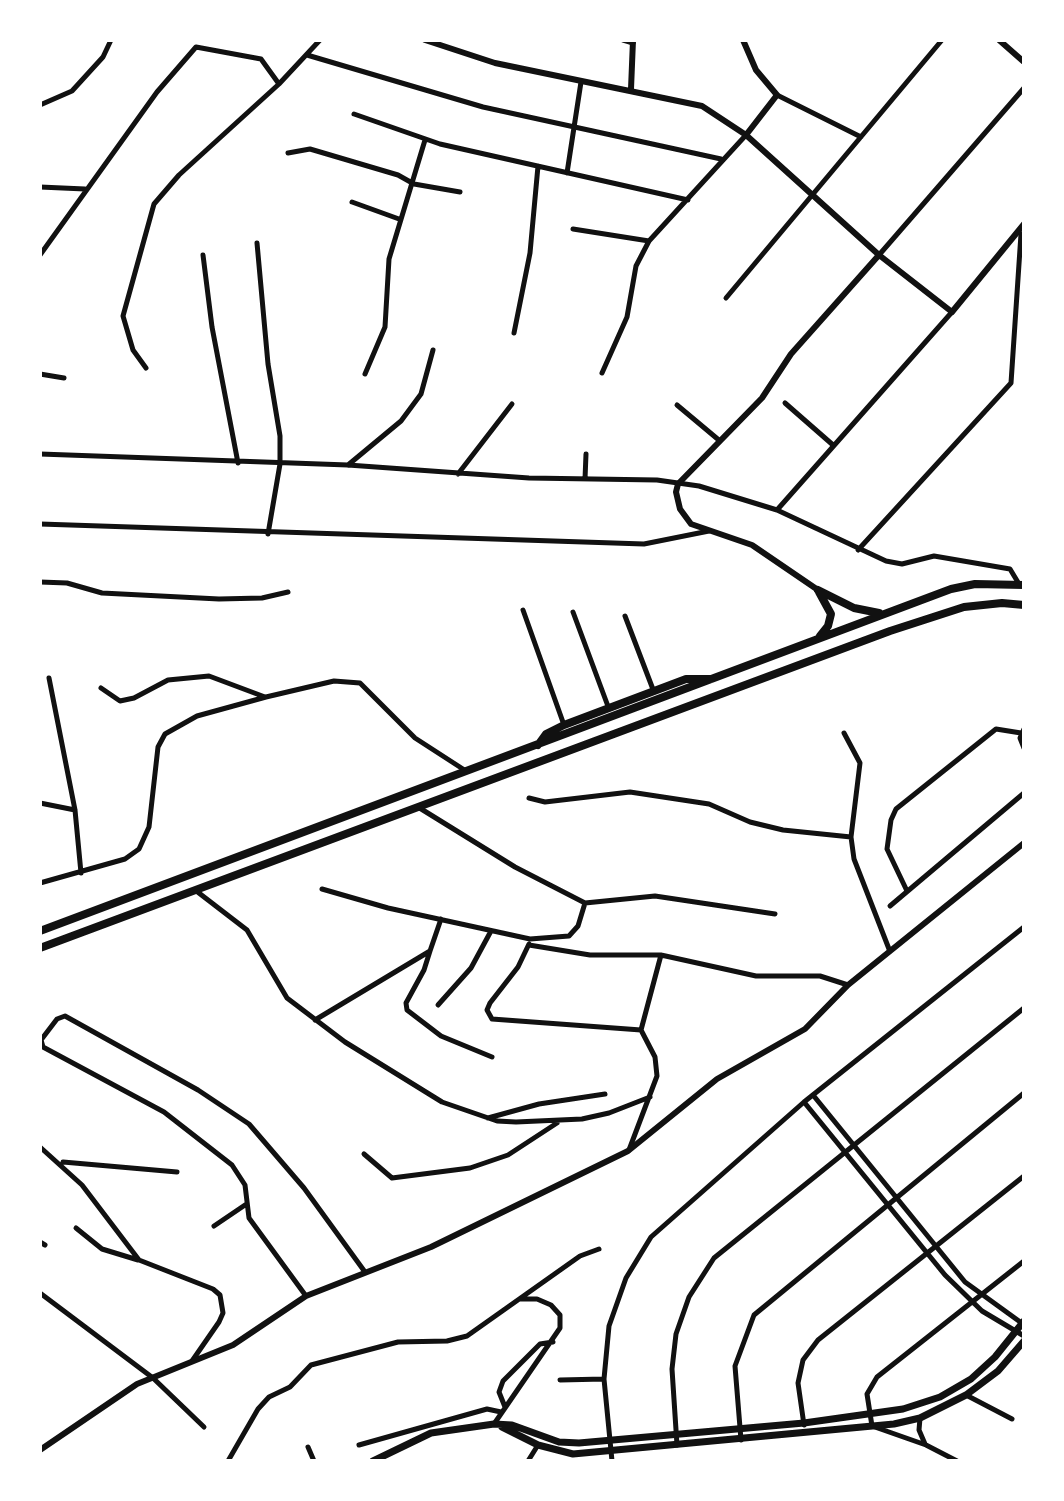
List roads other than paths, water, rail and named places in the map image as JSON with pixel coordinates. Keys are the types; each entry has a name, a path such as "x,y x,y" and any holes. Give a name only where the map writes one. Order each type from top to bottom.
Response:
{"highway":[{"path":"40,931 537,746 819,636 960,586 1022,585"},
{"path":"818,590 854,608 884,613"},
{"path":"818,590 831,614 828,626 819,636"},
{"path":"40,948 916,622 964,607 1002,603 1024,605"},
{"path":"537,746 546,734 564,725 695,676 712,679"}],"main road":[{"path":"497,1425 538,1445 566,1454 805,1434 920,1418 966,1395 989,1379 1022,1337 1023,1323"},
{"path":"373,1461 431,1433 497,1425 512,1425 566,1443 869,1416 920,1405 960,1386 1022,1337"}],"street":[{"path":"40,105 72,91 103,57 111,40"},
{"path":"146,368 133,350 123,316 154,204 179,175 279,84 320,40"},
{"path":"425,40 495,63 702,106 746,135 879,255 952,312"},
{"path":"623,40 633,42 631,89"},
{"path":"743,40 756,70 777,95 861,137"},
{"path":"726,298 942,40"},
{"path":"999,40 1024,62"},
{"path":"40,255 157,92 196,47 261,59 279,84"},
{"path":"307,55 483,107 721,159"},
{"path":"567,173 581,82"},
{"path":"818,590 752,545 709,531 685,518 676,492 678,484 762,398 791,354 1024,88"},
{"path":"602,373 624,325 636,266 649,241 746,135 777,95"},
{"path":"354,114 425,140 688,200"},
{"path":"365,374 385,327 385,278 399,219 414,184 425,140"},
{"path":"288,153 310,149 398,175 414,184 460,192"},
{"path":"514,333 530,253 538,166"},
{"path":"40,187 86,189"},
{"path":"352,202 399,219"},
{"path":"858,550 1011,383 1020,234 1024,224"},
{"path":"573,229 649,241"},
{"path":"777,510 1020,234"},
{"path":"257,243 268,364 278,419 280,464 273,487 268,534"},
{"path":"203,255 212,327 238,463"},
{"path":"348,465 401,421 421,394 433,350"},
{"path":"40,374 64,378"},
{"path":"785,403 833,445"},
{"path":"458,474 512,404"},
{"path":"677,405 720,441"},
{"path":"40,454 348,465 458,474 678,484 777,510 858,550 894,563 934,556 1010,569 1022,585"},
{"path":"585,479 586,454"},
{"path":"40,524 268,534 327,531 644,544 709,531"},
{"path":"40,582 67,583 102,593 188,598 262,598 288,592"},
{"path":"523,610 564,725"},
{"path":"573,612 609,709"},
{"path":"625,616 654,692"},
{"path":"101,688 120,701 134,698 168,680 209,676 266,697"},
{"path":"49,678 75,810 81,873"},
{"path":"40,883 125,859 146,838 158,747 165,734 197,716 266,697 334,681 360,683 415,738 467,771"},
{"path":"907,891 887,849 896,809 996,729 1023,731 1024,748"},
{"path":"844,733 860,763 851,837 854,859 889,949"},
{"path":"529,798 545,802 630,792 709,804 750,822 783,830 851,837"},
{"path":"890,906 1024,793"},
{"path":"40,803 75,810"},
{"path":"418,807 515,867 585,903 655,896 775,914"},
{"path":"40,1450 123,1393 233,1345 306,1296 431,1247 628,1151 717,1079 805,1029 889,949 1024,843"},
{"path":"322,889 388,908 590,955 661,955 756,976 820,976 848,985"},
{"path":"195,890 247,930 278,989 315,1020 420,1091 487,1118 516,1122 609,1113 650,1097"},
{"path":"529,942 574,932 585,903"},
{"path":"441,919 424,970 406,1003 407,1010 441,1036 492,1057"},
{"path":"612,1461 607,1452 609,1440 604,1379 609,1326 626,1278 651,1237 664,1222 804,1102 1024,927"},
{"path":"438,1005 471,968 491,931"},
{"path":"529,942 518,967 490,1003 487,1010 492,1019 499,1022 641,1030"},
{"path":"315,1020 430,951"},
{"path":"628,1151 650,1097 658,1065 641,1030 661,955"},
{"path":"677,1446 673,1351 682,1315 697,1283 714,1258 1024,1008"},
{"path":"306,1296 249,1218 243,1180 207,1144 146,1101 43,1047 41,1040 60,1016 198,1090 249,1124 304,1188 365,1272"},
{"path":"741,1440 735,1366 754,1315 1024,1093"},
{"path":"487,1118 539,1104 605,1094"},
{"path":"813,1095 935,1248 980,1295 1023,1323"},
{"path":"804,1102 886,1205 972,1302 1022,1337"},
{"path":"364,1154 392,1178 470,1168 508,1155 560,1120"},
{"path":"40,1147 61,1162 139,1260"},
{"path":"61,1162 177,1172"},
{"path":"805,1434 798,1383 803,1360 818,1340 1024,1176"},
{"path":"214,1226 245,1205"},
{"path":"76,1228 102,1249 139,1260 213,1289 220,1295 223,1313 219,1322 189,1364"},
{"path":"228,1461 258,1409 269,1397 290,1387 311,1365 398,1342 460,1339 580,1256 599,1249"},
{"path":"957,1461 926,1445 872,1426 867,1394 877,1377 1024,1261"},
{"path":"40,1293 153,1378 204,1427"},
{"path":"497,1425 503,1409 553,1342 561,1322 557,1310 544,1301 520,1299"},
{"path":"503,1409 499,1392 503,1381 540,1344 553,1342"},
{"path":"560,1380 604,1379"},
{"path":"966,1395 1012,1419"},
{"path":"359,1445 487,1409 503,1409"},
{"path":"920,1418 919,1430 926,1445"},
{"path":"528,1461 538,1445"},
{"path":"308,1447 314,1461"},
{"path":"596,1461 607,1452"}]}
